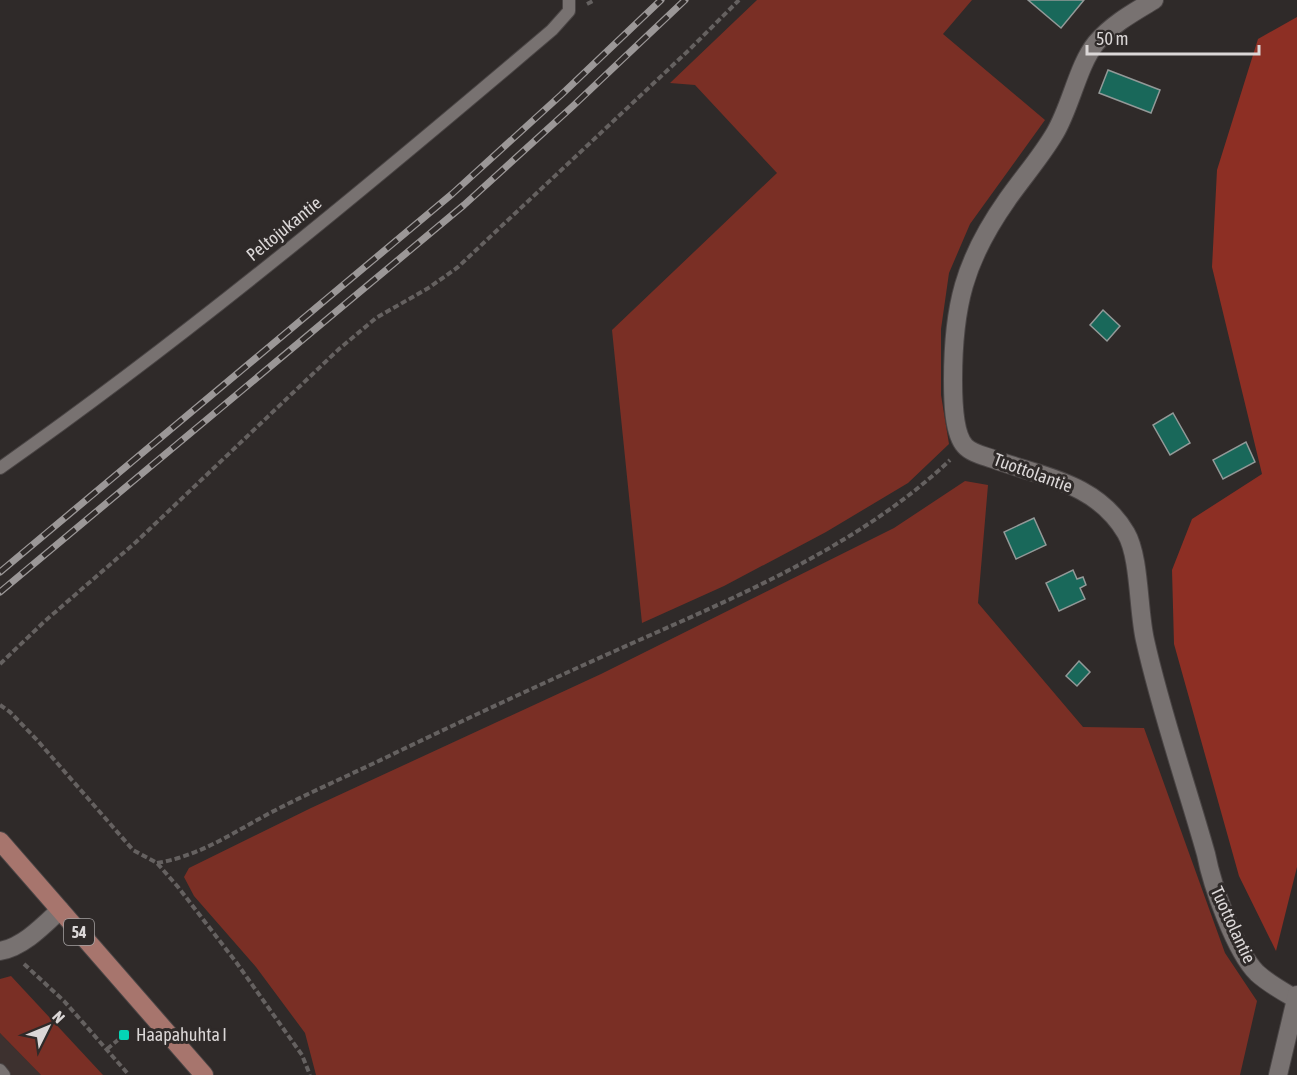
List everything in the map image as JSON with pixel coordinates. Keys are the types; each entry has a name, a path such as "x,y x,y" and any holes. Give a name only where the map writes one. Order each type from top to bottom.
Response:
{"main road":[{"name":"54","path":"0,841 204,1075"}],"street":[{"path":"965,446 958,429 953,400 953,340 957,309 973,260 1008,199 1036,163 1056,131 1095,44 1126,17 1154,0"},
{"name":"Tuottolantie","path":"965,446 974,452 1007,464 1059,479 1081,490 1115,518 1126,533 1133,550 1142,626 1157,694 1200,833 1211,880 1244,957 1257,973 1274,987 1297,997"},
{"path":"4,951 32,935 60,910"},
{"path":"1278,1075 1297,997"}],"lane":[{"name":"Peltojukantie","path":"0,468 198,322 375,178 552,30 570,11 569,0"},
{"path":"0,1070 4,1075"}],"path":[{"path":"0,664 45,621 136,542 339,349 376,318 430,287 458,267 689,50 739,0"},
{"path":"158,863 181,859 200,851 270,813 502,701 769,579 836,544 895,507 965,446"},
{"path":"0,705 37,740 133,850 158,863 236,962 302,1055 310,1075"},
{"path":"4,951 64,1001 129,1075"},
{"path":"107,1050 124,1035"}],"shaded area":[{"path":"757,0 972,0 943,34 1045,120 970,224 949,273 941,329 941,395 949,444 908,483 826,532 724,586 642,623 612,330 777,173 695,85 670,83"},
{"path":"1297,17 1297,867 1276,951 1239,876 1174,644 1172,570 1192,519 1262,474 1212,267 1217,170 1258,39"},
{"path":"965,481 988,485 978,603 1083,727 1144,728 1225,953 1257,1001 1240,1075 316,1075 305,1033 256,967 194,896 184,877 189,868 311,808 601,674 894,528"},
{"path":"11,976 103,1075 41,1075 0,1033 0,979"},
{"path":"0,1033 41,1075 0,1075"}],"building":[{"path":"1028,0 1084,0 1061,28"},
{"path":"1108,70 1160,90 1151,113 1099,93"},
{"path":"1103,310 1120,326 1107,341 1090,325"},
{"path":"1173,413 1190,443 1170,455 1153,425"},
{"path":"1246,442 1255,462 1223,479 1213,460"},
{"path":"1034,518 1046,545 1016,559 1004,532"},
{"path":"1073,570 1077,579 1083,577 1086,585 1080,588 1085,599 1059,611 1046,583"},
{"path":"1079,661 1090,672 1077,686 1066,676"}],"railway":[{"path":"0,572 452,194 661,0"},
{"path":"0,592 464,205 685,0"}],"place":[{"name":"Haapahuhta I","path":"124,1035"}]}
